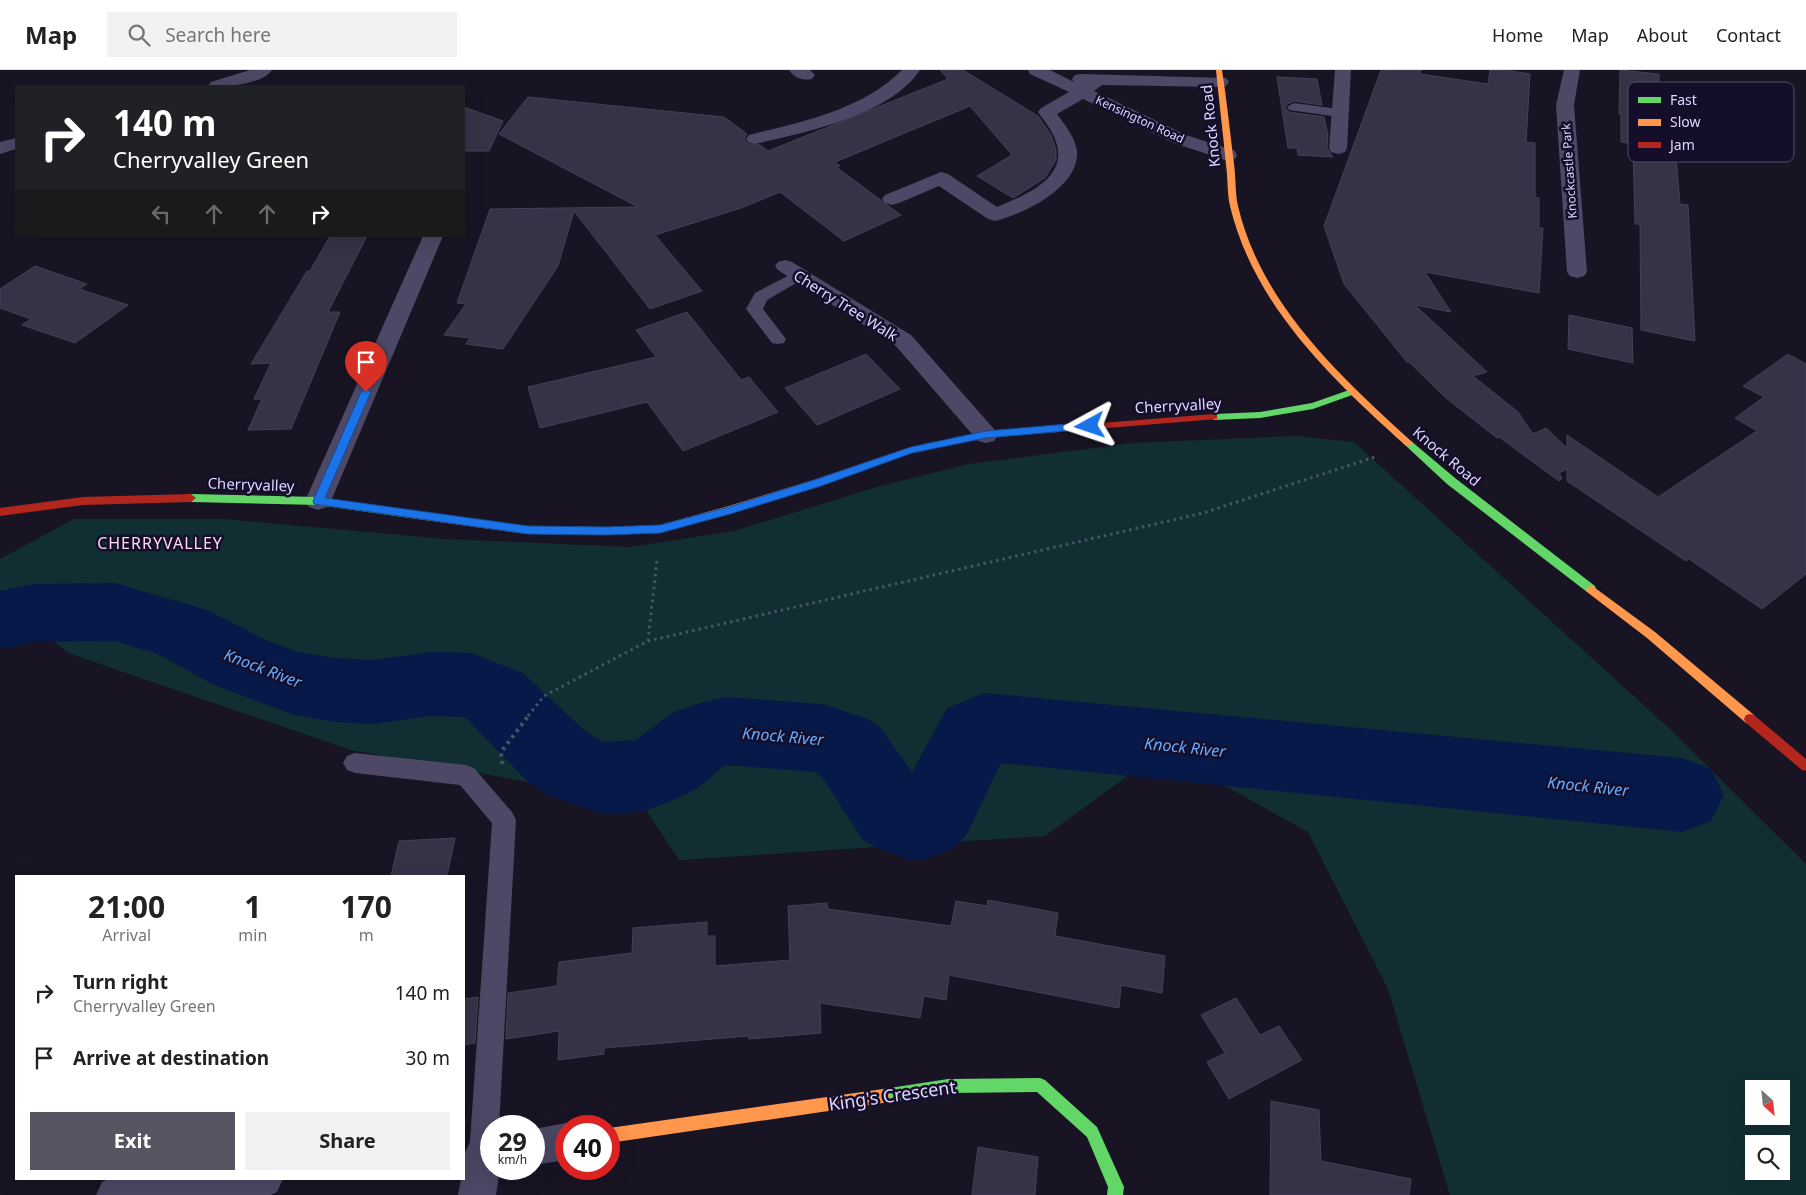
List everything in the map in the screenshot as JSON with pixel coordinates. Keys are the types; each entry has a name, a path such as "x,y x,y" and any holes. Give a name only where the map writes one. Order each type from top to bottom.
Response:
{"main road":[{"name":"Knock Road","path":"1219,76 1235,208 1258,273 1289,320 1316,355 1352,392 1451,481 1651,635 1806,766"},
{"name":"Cherryvalley","path":"0,512 83,501 121,499 180,498 318,501 528,530 606,531 660,529 818,483 911,450 986,435 1147,421 1260,415 1313,406 1352,392"},
{"name":"King's Crescent","path":"620,1134 948,1086 1040,1085 1092,1132 1116,1187 1115,1195"}],"street":[{"path":"220,85 264,70"},
{"path":"755,139 811,125 884,95 902,82 912,70"},
{"name":"Kensington Road","path":"1036,70 1180,139 1228,155"},
{"path":"1338,148 1342,70"},
{"name":"Knockcastle Park","path":"1572,70 1565,105 1577,272"},
{"name":"Kensington Road","path":"1054,78 1099,79 1219,76"},
{"path":"892,198 941,178 995,215 1027,201 1050,188 1064,171 1069,156 1066,141 1058,125 1047,112 1082,92 1099,79"},
{"path":"0,148 15,143"},
{"path":"318,501 433,237"},
{"name":"Cherry Tree Walk","path":"792,270 903,340 986,435"},
{"path":"477,1195 479,1155"},
{"path":"115,1195 255,1180"}],"lane":[{"path":"1294,107 1340,112"},
{"path":"778,339 754,309 761,297 792,270"},
{"path":"355,763 466,775 504,820 479,1155"}],"path":[{"path":"501,752 544,696 648,641 1203,514 1381,455"},
{"path":"648,641 660,529"}],"green space":[{"path":"1296,436 1354,442 1671,730 1806,864 1806,1195 1450,1195 1388,989 1308,832 1162,751 1045,836 679,860 641,802 351,750 68,653 0,596 0,559 74,519 224,519 445,539 630,547 734,531 877,487 969,464 1134,443"}],"building":[{"path":"940,70 963,70 1038,116 1051,135 1056,150 1056,160 1045,178 1013,198 977,176 1012,155 970,106 835,162 840,166 836,167 901,215 844,241 780,192 744,207 655,235 702,291 650,309 574,211 558,266 503,349 466,344 470,338 444,335 466,304 457,303 490,209 638,207 499,134 528,97 724,117 747,134 744,139 748,144 760,145 768,151 948,79"},
{"path":"1381,70 1421,70 1420,74 1488,84 1490,70 1530,74 1526,142 1535,143 1535,197 1539,198 1539,228 1543,228 1539,293 1425,272 1451,312 1415,305 1487,372 1473,376 1518,412 1533,434 1546,428 1567,448 1567,435 1658,497 1757,431 1735,418 1764,397 1743,386 1788,354 1806,364 1806,574 1762,609 1689,559 1686,561 1567,481 1567,469 1559,473 1562,478 1559,481 1499,437 1497,438 1446,398 1407,362 1344,284 1324,226"},
{"path":"1620,70 1659,74 1659,82 1628,82 1628,143 1621,142 1621,114 1619,114"},
{"path":"1277,77 1317,79 1322,105 1294,101 1286,105 1285,108 1289,112 1324,117 1328,135 1327,148 1333,157 1298,155 1297,148 1288,148"},
{"path":"465,107 503,121 489,151 465,151"},
{"path":"1633,162 1676,162 1680,204 1688,205 1695,341 1641,330 1640,224 1635,224"},
{"path":"329,237 366,237 328,312 340,312 291,429 248,430 262,399 254,399 271,363 251,364 307,271 310,271"},
{"path":"35,266 87,284 79,289 128,305 75,343 22,325 31,319 0,308 0,289"},
{"path":"687,312 741,380 749,377 778,412 683,451 647,402 540,428 528,387 656,357 636,330"},
{"path":"1569,315 1632,328 1633,363 1568,349"},
{"path":"866,354 900,389 817,425 785,388"},
{"path":"455,838 447,875 391,875 399,841"},
{"path":"988,900 1058,913 1055,936 1165,956 1162,993 1121,985 1119,1008 949,975 946,1000 924,996 920,1018 820,1003 821,1033 749,1039 749,1036 604,1048 604,1054 558,1060 559,1031 506,1039 508,993 557,986 559,962 632,953 633,928 707,922 707,936 715,936 715,966 790,960 788,906 827,903 828,909 951,926 956,901 987,906"},
{"path":"478,997 475,1043 465,1045 465,999"},
{"path":"1236,998 1260,1035 1279,1026 1302,1060 1229,1099 1207,1062 1225,1053 1201,1015"},
{"path":"1271,1101 1319,1110 1321,1161 1411,1179 1409,1195 1270,1195"},
{"path":"978,1147 1038,1157 1035,1195 972,1195"}],"waterway":[{"name":"Knock River","path":"0,620 34,613 115,612 181,631 239,662 294,683 335,690 373,692 431,684 471,685 495,696 556,756 577,770 603,778 626,778 647,774 669,763 700,737 725,731 822,738 839,743 851,752 893,813 907,821 922,822 936,809 975,732 985,727 1682,795"}],"traffic: fast":[{"path":"1214,417 1260,415 1313,406 1352,392"},
{"path":"1408,443 1451,481 1591,589"},
{"path":"191,498 318,501 403,513"},
{"path":"883,1096 948,1086 1040,1085 1092,1132 1116,1187 1115,1195"}],"traffic: slow":[{"path":"1219,70 1235,209 1248,246 1264,279 1282,310 1304,339 1353,392 1408,443"},
{"path":"403,513 527,530 607,531 660,529 820,482"},
{"path":"1591,589 1651,635 1750,719"},
{"path":"620,1134 883,1096"}],"traffic: jam":[{"path":"820,482 911,450 986,435 1214,417"},
{"path":"0,512 83,501 191,498"},
{"path":"1750,719 1806,766"}],"district":[{"name":"CHERRYVALLEY","path":"160,543"}],"route":[{"path":"366,392 318,501 528,530 606,531 660,529 818,483 911,450 986,435 1090,426"}]}
